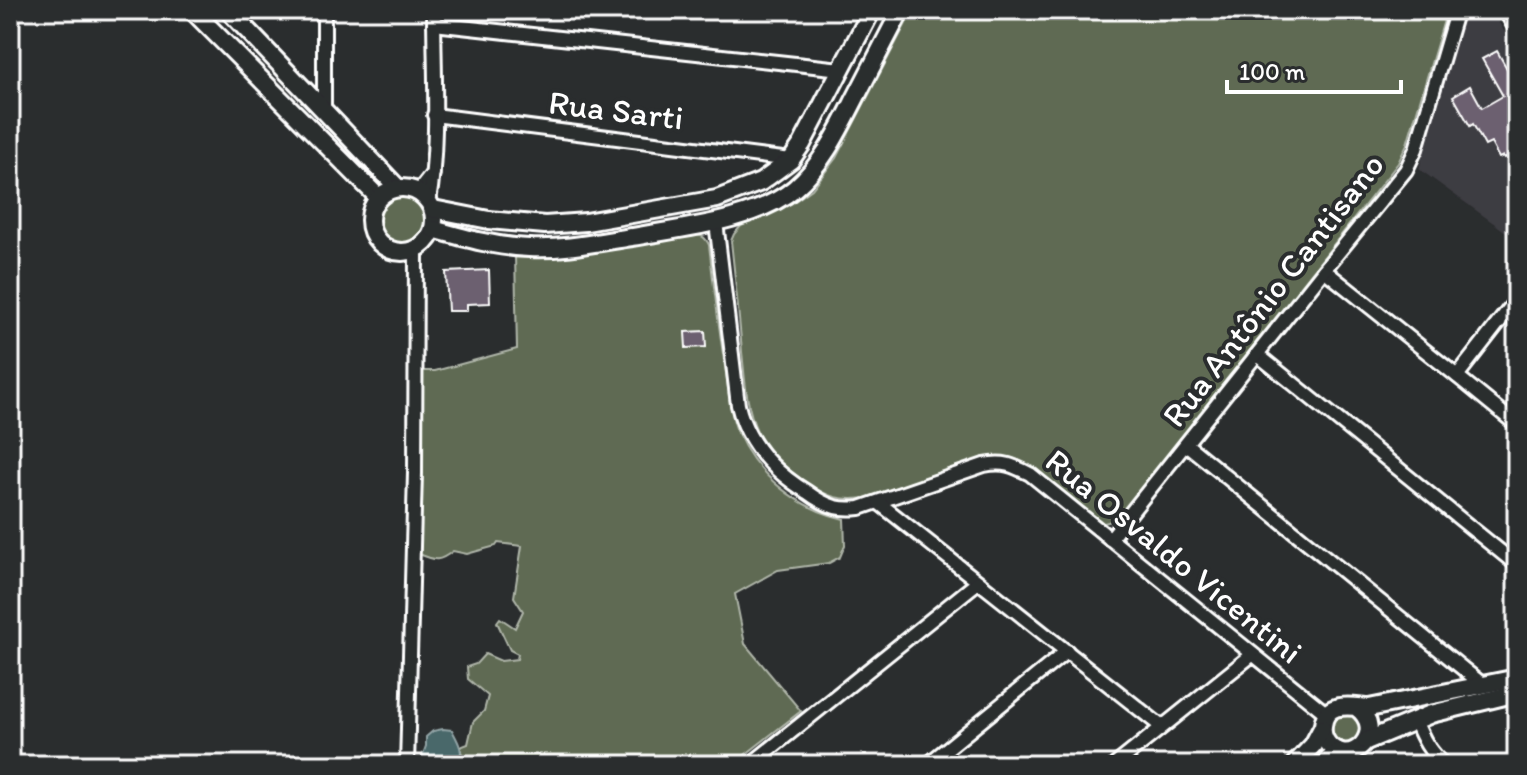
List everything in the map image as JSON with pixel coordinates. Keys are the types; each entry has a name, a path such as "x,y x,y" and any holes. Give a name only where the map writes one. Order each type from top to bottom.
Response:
{"street":[{"path":"192,10 378,197"},
{"path":"228,10 398,188"},
{"path":"324,10 324,110"},
{"path":"434,10 433,173 427,201 435,219 430,238 416,250 394,252 376,239 370,218 378,197 398,188 409,188 427,201 489,220 545,225 586,222 717,199 761,182 791,160 802,144 872,10"},
{"path":"433,229 485,244 552,248 716,222 759,208 794,189 813,170 834,139 901,10"},
{"name":"Rua Antônio Cantisano","path":"1110,539 1406,170 1416,149 1452,24 1459,10"},
{"path":"1505,10 1517,31"},
{"path":"434,24 841,69"},
{"name":"Rua Sarti","path":"434,115 791,160"},
{"name":"Rua Osvaldo Vicentini","path":"716,222 741,419 749,436 773,467 786,478 817,499 845,509 879,503 997,462 1013,465 1030,474 1252,655 1325,721"},
{"path":"407,765 415,487 416,250"},
{"path":"1324,270 1517,425"},
{"path":"1457,376 1517,299"},
{"path":"1258,355 1517,565"},
{"path":"1186,444 1483,685"},
{"path":"879,503 1162,727"},
{"path":"750,765 978,582"},
{"path":"927,765 1067,651"},
{"path":"1115,765 1252,655"},
{"path":"1294,765 1313,745 1325,721 1340,706 1369,708 1517,678"},
{"path":"1325,721 1327,742 1339,751 1354,751 1366,741 1431,714 1517,693"},
{"path":"1356,707 1367,718 1366,741"},
{"path":"1415,720 1425,744 1445,765"},
{"path":"1322,765 1339,751"}],"shaded area":[{"path":"1479,10 1494,14 1517,53 1517,240 1419,169 1462,20 1469,13"}],"green space":[{"path":"913,10 1447,10 1407,144 1398,163 1116,520 1100,524 1033,469 1005,457 981,459 872,497 852,499 827,495 783,464 766,445 753,422 745,382 731,241 741,226 791,204 812,189 836,158"},
{"path":"402,193 421,201 429,220 421,239 402,247 383,239 375,220 383,201"},
{"path":"692,235 702,237 709,245 731,411 746,449 768,476 796,499 844,519 845,545 840,557 829,563 778,570 735,594 745,644 801,711 732,765 459,765 462,755 460,747 468,744 473,722 484,711 488,696 468,679 467,667 476,664 485,654 501,661 517,659 518,654 510,650 497,622 500,618 515,628 523,611 514,597 522,546 498,543 467,554 453,551 437,559 419,554 422,371 435,371 517,349 515,255"},
{"path":"1345,712 1356,717 1361,728 1356,739 1345,744 1334,739 1329,728 1334,717"}],"water":[{"path":"452,730 459,743 459,765 419,765 426,737 433,731"}],"building":[{"path":"1497,51 1517,86 1517,154 1510,158 1499,158 1491,143 1485,146 1453,96 1470,86 1482,108 1503,96 1482,59"},
{"path":"489,270 490,303 467,304 467,311 448,311 446,272"},
{"path":"705,331 706,347 686,348 685,332"}]}
